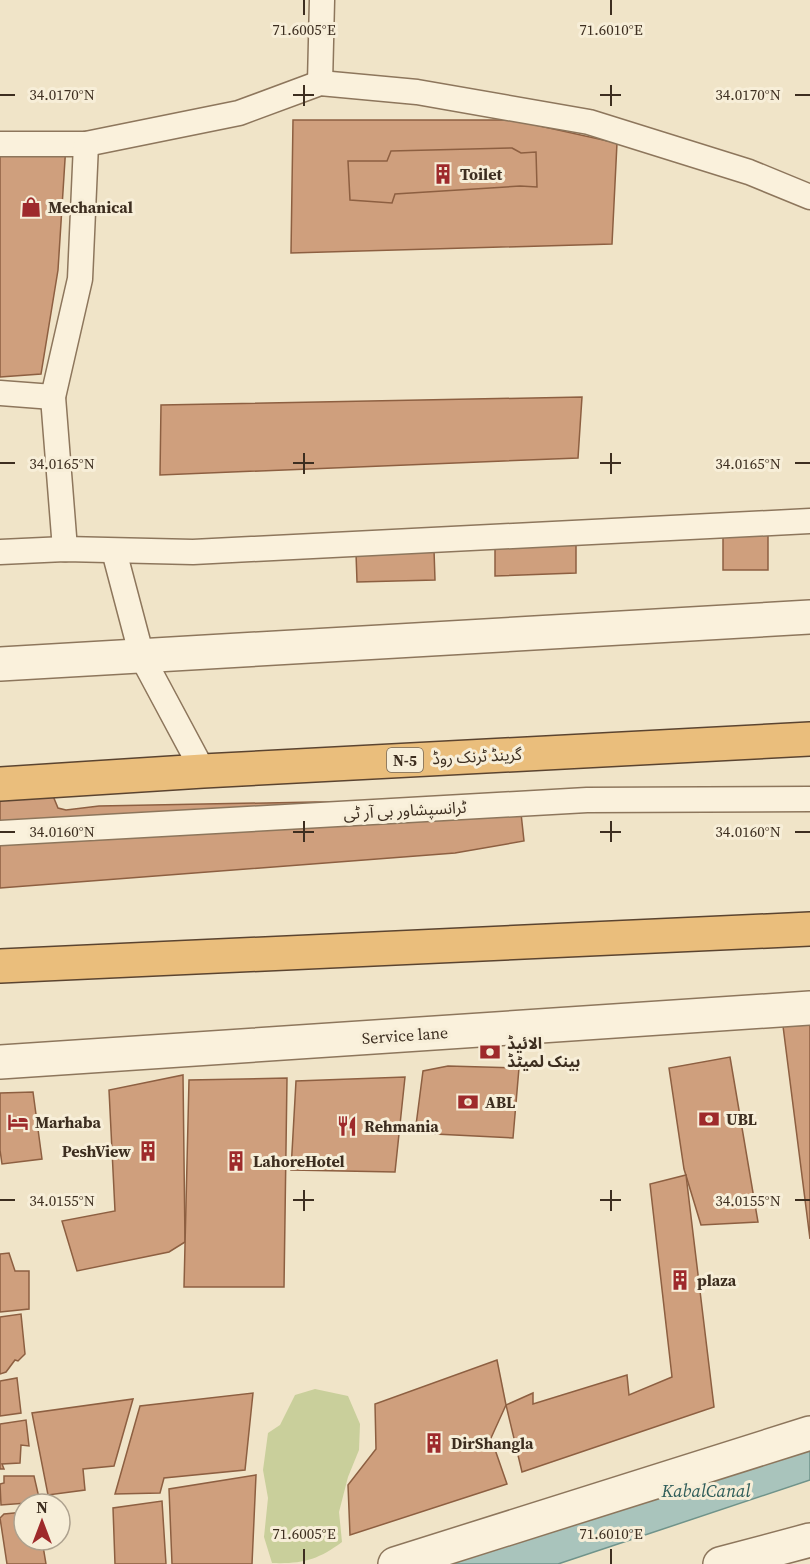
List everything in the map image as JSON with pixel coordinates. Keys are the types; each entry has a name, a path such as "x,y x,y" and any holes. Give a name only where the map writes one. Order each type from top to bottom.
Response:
{"highway":[{"name":"گرینڈ ٹرنک روڈ","path":"0,784 810,739"},
{"path":"0,966 810,929"}],"street":[{"path":"0,664 810,616"},
{"name":"Service lane","path":"0,1062 810,1008"},
{"path":"395,1564 810,1432"},
{"path":"720,1564 810,1540"}],"lane":[{"path":"320,83 322,0"},
{"path":"0,144 86,144 239,113 320,83 417,92 589,122 749,172 810,197"},
{"path":"65,549 53,397 80,279 86,144"},
{"path":"0,393 53,397"},
{"path":"0,552 65,549 205,551 810,521"},
{"path":"114,551 142,657 203,771"},
{"name":"ٹرانسپشاور بی آر ٹی","path":"0,833 587,800 810,799"}],"green space":[{"path":"315,1389 348,1396 360,1424 359,1450 348,1477 339,1512 342,1542 309,1560 272,1563 264,1537 268,1498 263,1470 268,1433 280,1425 295,1395"}],"water":[{"name":"KabalCanal","path":"810,1431 810,1480 558,1564 434,1564"}],"building":[{"path":"293,120 513,120 617,143 612,244 291,253"},
{"name":"Mechanical","path":"0,136 66,144 58,270 41,374 0,377"},
{"name":"Toilet","path":"512,148 521,153 536,152 537,187 520,186 395,194 392,203 350,200 348,161 387,161 391,151"},
{"path":"582,397 578,458 160,475 161,405"},
{"path":"768,532 768,570 723,570 723,533"},
{"path":"576,545 576,573 495,576 495,547"},
{"path":"434,550 435,580 357,582 356,553"},
{"path":"51,791 58,808 66,810 99,806 315,802 520,804 524,841 455,853 0,888 0,793"},
{"path":"810,1025 810,1239 783,1026"},
{"name":"UBL","path":"730,1057 758,1222 701,1225 684,1169 669,1068"},
{"name":"ABL","path":"448,1066 519,1068 513,1138 415,1133 423,1071"},
{"name":"PeshView","path":"183,1075 185,1242 169,1252 77,1271 62,1221 115,1211 109,1090"},
{"name":"Rehmania","path":"405,1077 395,1172 291,1170 296,1081"},
{"name":"LahoreHotel","path":"287,1078 284,1287 184,1287 189,1080"},
{"name":"Marhaba","path":"33,1092 42,1159 2,1164 0,1093"},
{"name":"plaza","path":"686,1175 714,1407 522,1472 506,1405 533,1393 533,1404 627,1375 629,1395 672,1377 650,1184"},
{"path":"9,1253 15,1271 29,1271 29,1309 0,1312 0,1254"},
{"path":"21,1314 25,1354 18,1361 15,1360 6,1372 0,1374 0,1317"},
{"name":"DirShangla","path":"497,1360 506,1405 491,1438 507,1484 350,1535 348,1485 376,1449 375,1404"},
{"path":"17,1378 21,1413 0,1416 0,1381"},
{"path":"253,1393 245,1470 164,1478 160,1493 115,1494 140,1406"},
{"path":"133,1399 114,1466 83,1469 85,1490 47,1492 32,1413"},
{"path":"26,1420 29,1446 21,1445 20,1463 2,1464 4,1469 0,1469 0,1424"},
{"path":"256,1475 252,1564 172,1564 169,1489"},
{"path":"4,1476 34,1476 38,1492 12,1492 12,1504 1,1505 0,1484 4,1483"},
{"path":"162,1501 166,1564 115,1564 113,1508"},
{"path":"12,1513 12,1552 44,1552 46,1564 7,1564 0,1518 4,1514"}],"place":[{"name":"Toilet","path":"443,174"},
{"name":"Mechanical","path":"31,207"},
{"name":"الائیڈ بینک لمیٹڈ","path":"490,1052"},
{"name":"ABL","path":"468,1102"},
{"name":"UBL","path":"709,1119"},
{"name":"Marhaba","path":"18,1122"},
{"name":"Rehmania","path":"347,1126"},
{"name":"PeshView","path":"148,1151"},
{"name":"LahoreHotel","path":"236,1161"},
{"name":"plaza","path":"680,1280"},
{"name":"DirShangla","path":"434,1443"}]}
